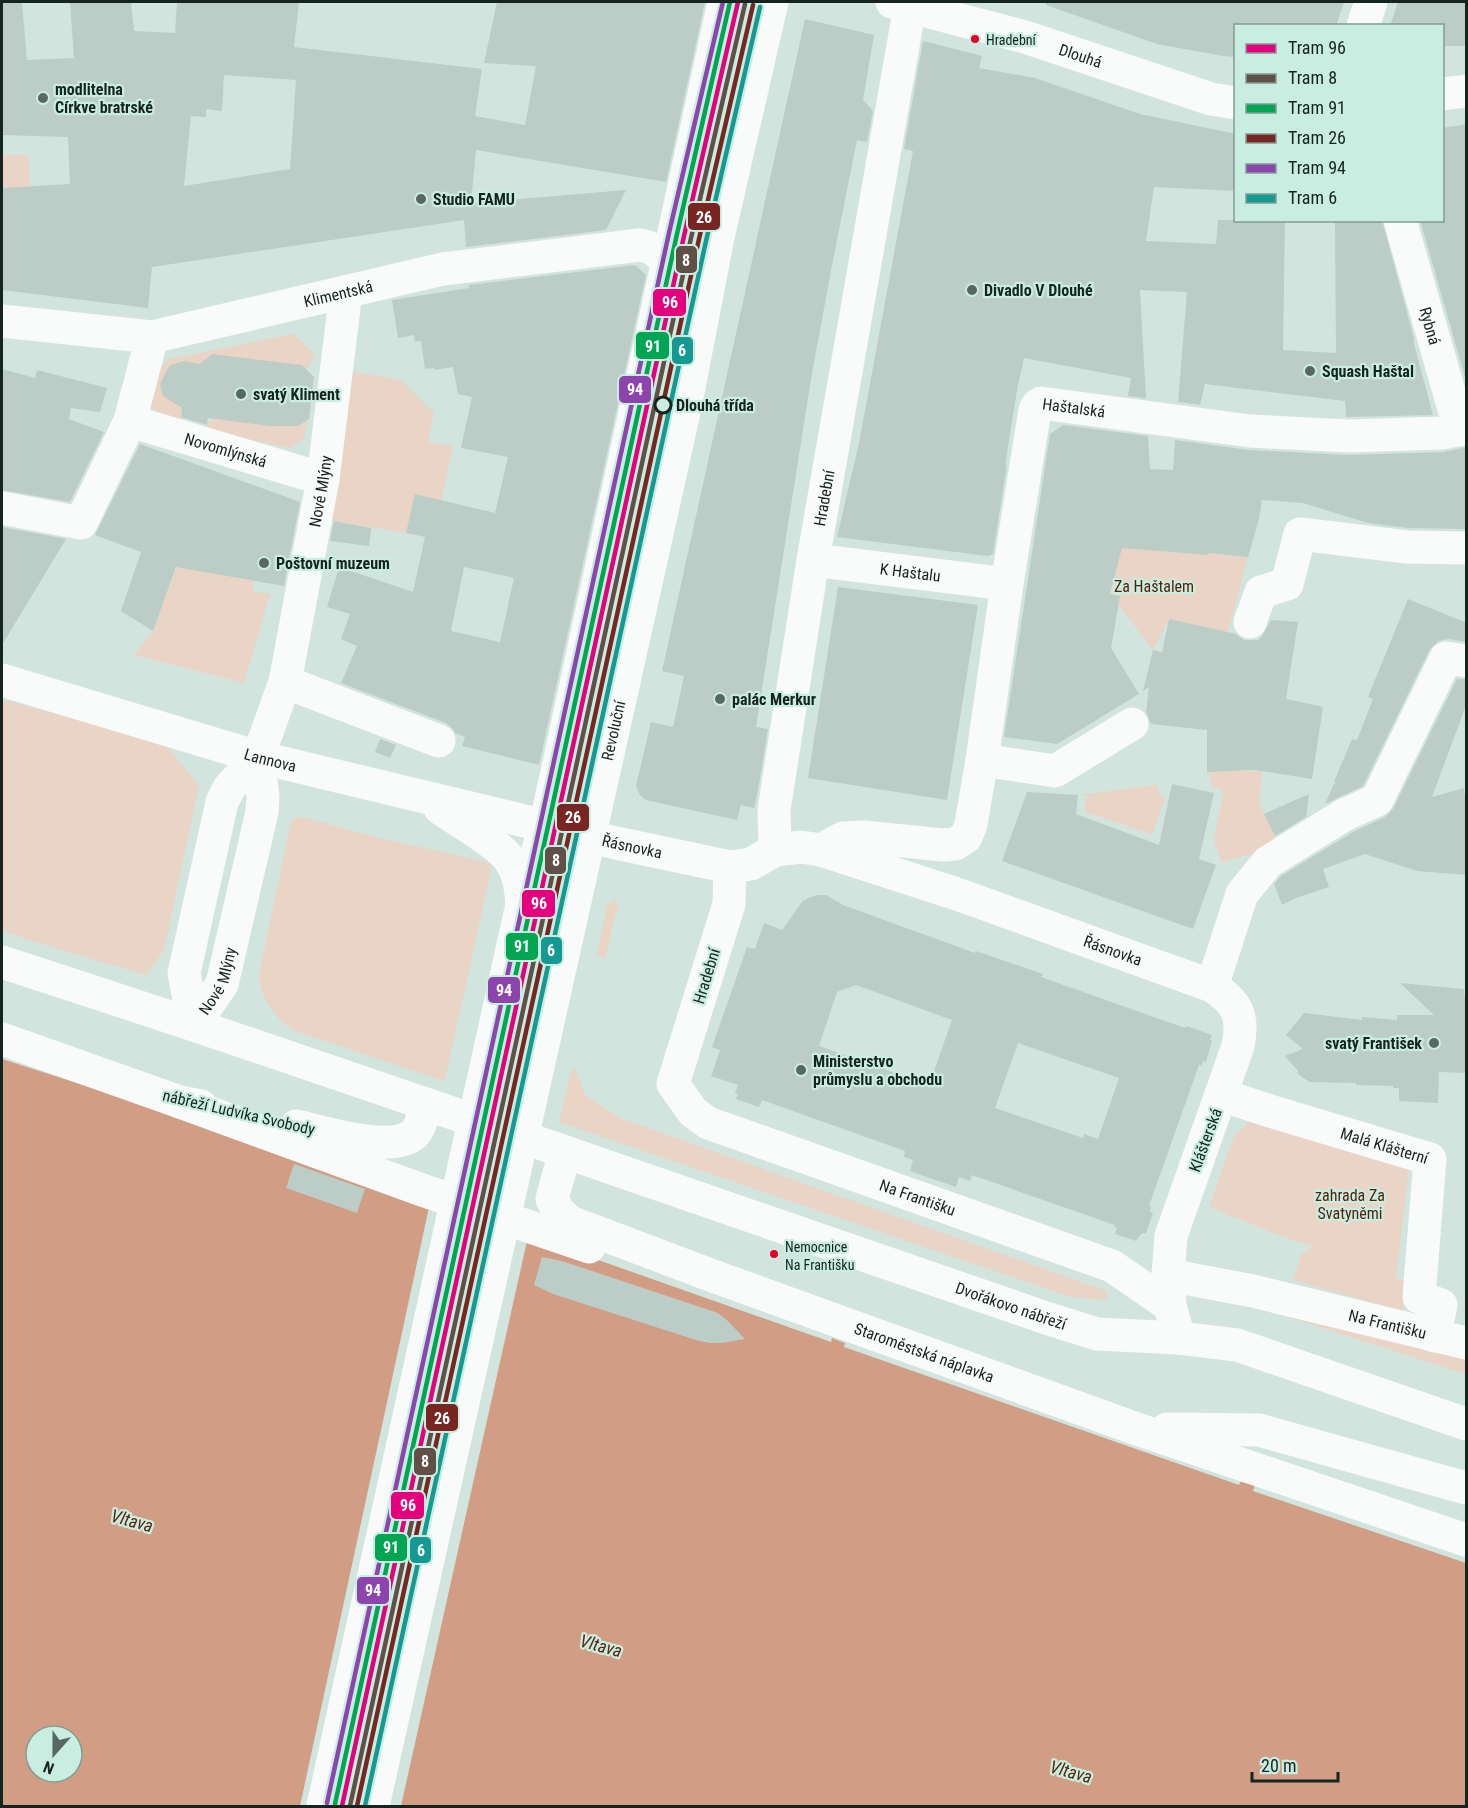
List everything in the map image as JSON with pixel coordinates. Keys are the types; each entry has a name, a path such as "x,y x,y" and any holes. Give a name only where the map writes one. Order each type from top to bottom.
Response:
{"street":[{"path":"356,1806 524,1009 522,904 565,830 666,265 724,2"},
{"path":"526,962 565,830 684,236 738,2"},
{"path":"343,1806 663,405 701,224 752,2"},
{"name":"Revoluční","path":"565,830 685,408 718,237 772,2"},
{"path":"1364,24 1371,2"},
{"name":"Dlouhá","path":"901,4 944,8 1025,38 1211,99 1234,103"},
{"name":"Hradební","path":"775,850 774,810 901,4"},
{"path":"1444,94 1467,91"},
{"name":"Rybná","path":"1401,222 1463,429"},
{"name":"Klimentská","path":"2,321 152,337 443,269 640,245 649,246 658,252 666,265"},
{"name":"Nové Mlýny","path":"194,1025 184,973 218,814 229,788 258,757 285,682 323,479 346,292"},
{"path":"2,508 81,523 130,421 152,337"},
{"name":"Haštalská","path":"821,850 843,838 863,837 943,845 955,844 966,837 971,824 982,760 1035,411 1041,403 1250,431 1349,436 1442,433 1463,429"},
{"name":"Novomlýnská","path":"130,421 323,479"},
{"path":"1250,622 1260,592 1287,584 1300,534 1407,547 1467,548"},
{"name":"K Haštalu","path":"813,560 1007,584"},
{"path":"1212,986 1242,894 1268,862 1344,814 1377,800 1446,658 1467,661"},
{"name":"Lannova","path":"2,681 258,757 565,830"},
{"path":"285,682 439,741"},
{"path":"982,760 1055,771 1132,724"},
{"path":"373,1806 524,1009 526,962 521,887 517,873 502,852 423,797"},
{"name":"Řásnovka","path":"565,830 730,867 751,864 775,850 801,847 821,850 957,894 1212,986"},
{"name":"Hradební","path":"673,1084 729,904 730,867"},
{"path":"2,962 565,1152"},
{"name":"Klášterská","path":"1169,1290 1171,1236 1238,1047 1241,1022 1239,1012 1224,994 1212,986"},
{"path":"323,1806 524,1009"},
{"name":"nábřeží Ludvíka Svobody","path":"2,1039 180,1102 376,1143 399,1141 414,1134 418,1129 426,1104"},
{"name":"Na Františku","path":"673,1084 693,1112 708,1123 1112,1266 1169,1290 1253,1291 1467,1343"},
{"name":"Malá Klášterní","path":"1221,1095 1430,1159 1419,1297 1441,1305 1434,1336"},
{"name":"Staroměstská náplavka","path":"180,1102 422,1190 632,1262 713,1276"},
{"name":"Staroměstská náplavka","path":"565,1152 552,1198 558,1211 570,1222 1137,1429 1467,1540"},
{"name":"Dvořákovo nábřeží","path":"565,1152 1097,1334 1179,1338 1237,1345 1467,1424"},
{"path":"1128,1335 1169,1290"},
{"path":"1169,1290 1179,1338"},
{"name":"Staroměstská náplavka","path":"1137,1429 1259,1430 1467,1488"}],"green space":[{"path":"2,155 28,155 30,187 2,188"},
{"path":"293,334 315,354 307,370 256,359 213,359 210,355 183,401 180,422 207,426 208,421 212,422 215,419 216,414 295,423 298,427 301,425 298,420 299,406 311,407 303,440 290,448 177,424 151,408 153,380 169,359"},
{"path":"348,371 401,380 434,413 428,442 453,446 441,501 415,495 406,533 330,520"},
{"name":"Za Haštalem","path":"1122,548 1248,557 1228,632 1169,619 1153,650 1118,604 1119,596 1111,594"},
{"path":"177,566 254,581 252,591 270,594 244,683 134,655 153,631"},
{"path":"2,699 165,744 199,785 164,950 146,975 2,930"},
{"path":"1207,767 1262,771 1259,802 1279,846 1220,863 1214,839 1223,795 1221,789 1216,787 1214,793"},
{"path":"1158,785 1158,794 1165,796 1151,834 1085,812 1085,799 1089,796 1078,795"},
{"path":"302,817 489,864 491,871 445,1079 441,1080 292,1030 274,1013 265,998 259,975 290,826 293,819"},
{"path":"616,900 618,904 605,958 597,955 607,905"},
{"path":"575,1068 585,1095 622,1119 1107,1291 1107,1298 1100,1300 1068,1296 559,1122 571,1071"},
{"name":"zahrada Za Svatyněmi","path":"1254,1117 1409,1167 1396,1278 1407,1282 1403,1311 1293,1280 1301,1255 1314,1246 1294,1241 1209,1207 1234,1136"},
{"path":"1291,1311 1466,1356 1466,1374 1288,1317"}],"water":[{"name":"Vltava","path":"2,1059 286,1150 831,1342 832,1338 845,1343 844,1347 1239,1485 1241,1481 1255,1485 1253,1491 1466,1563 1466,1806 2,1806"}],"pier":[{"path":"431,1198 529,1232 401,1806 300,1806"}],"building":[{"path":"2,2 22,2 27,60 74,58 70,2 131,2 134,31 175,33 177,2 299,2 294,47 482,69 475,116 525,125 536,66 484,63 497,2 705,2 666,182 476,150 471,203 626,190 606,230 466,247 464,220 152,267 148,308 2,290 2,188 70,184 68,137 2,135","holes":["224,75 296,80 290,169 184,186 191,116 206,117 206,109 222,111"]},
{"path":"1046,2 1344,2 1337,24 1234,24 1234,57 1157,44 1046,5"},
{"path":"1398,2 1467,2 1467,46 1444,46 1444,24 1391,24"},
{"path":"805,19 874,35 863,100 873,111 867,142 857,140 812,373 756,727 768,729 757,796 754,808 741,805 737,820 646,800 640,795 636,786 651,722 673,727 684,676 662,671"},
{"path":"923,41 982,56 979,68 1035,78 1140,114 1234,134 1234,191 1154,187 1146,241 1216,244 1218,220 1285,222 1283,350 1336,353 1335,222 1383,222 1433,415 1346,417 1345,401 1205,384 1200,405 1178,402 1187,292 1140,290 1146,398 1128,396 1131,378 1024,358 1017,390 993,554 988,556 837,537 859,443 913,151 904,149"},
{"path":"1467,124 1467,384 1421,222 1444,222 1444,128"},
{"path":"635,265 646,275 539,765 462,746 465,737 455,733 446,723 341,683 357,646 341,639 350,614 327,607 339,567 413,592 425,537 406,533 415,494 495,513 508,457 461,448 472,397 458,394 453,367 425,369 421,341 415,342 414,335 398,338 392,300 469,288 469,285","holes":["464,567 514,578 500,642 451,631"]},
{"name":"svatý Kliment","path":"212,354 302,365 314,377 309,419 298,426 270,426 208,418 207,425 181,417 182,408 163,396 160,384 171,365 184,361 200,364"},
{"path":"2,369 35,378 37,370 107,388 100,412 71,408 69,419 104,432 70,502 2,490"},
{"path":"1063,425 1148,436 1150,469 1173,470 1175,440 1249,450 1348,455 1443,452 1467,447 1467,529 1408,528 1368,523 1303,503 1262,500 1248,557 1122,548 1110,594 1120,596 1111,648 1139,694 1057,744 1004,737 1050,434"},
{"path":"140,444 300,502 284,586 176,567 153,631 121,611 141,552 95,535"},
{"path":"334,521 371,528 369,546 330,541"},
{"path":"2,527 66,539 2,645"},
{"path":"838,587 978,605 947,800 808,778"},
{"path":"1408,599 1467,623 1467,642 1449,639 1438,641 1430,649 1363,786 1325,804 1336,783 1334,782 1352,739 1357,740 1373,699 1368,697"},
{"path":"1169,619 1236,634 1244,640 1258,640 1271,620 1298,622 1286,699 1323,707 1312,779 1255,770 1207,772 1207,730 1151,724 1146,712 1149,687 1143,691 1153,650 1162,652"},
{"path":"1457,679 1467,679 1467,703 1432,797 1464,788 1464,793 1467,794 1467,875 1417,871 1365,854 1323,869 1329,887 1282,905 1274,884 1281,876 1353,832 1385,817 1393,809"},
{"path":"380,739 396,745 390,758 375,752"},
{"path":"1172,784 1214,793 1199,859 1216,865 1193,929 1002,861 1027,792 1078,795 1076,814 1159,845"},
{"path":"1309,794 1306,817 1275,836 1264,814"},
{"name":"Ministerstvo průmyslu a obchodu","path":"826,895 843,905 975,953 976,951 1043,974 1041,977 1185,1028 1186,1026 1212,1035 1206,1062 1203,1061 1201,1066 1199,1065 1149,1206 1151,1206 1150,1212 1153,1213 1146,1233 1142,1233 1136,1241 1115,1234 1117,1228 1114,1227 1115,1225 972,1175 970,1181 959,1177 956,1187 910,1171 913,1160 904,1157 905,1151 762,1100 759,1107 736,1099 738,1094 735,1093 738,1085 711,1076 720,1050 712,1047 747,947 755,949 764,923 782,930 802,902 808,898","holes":["856,985 952,1020 929,1085 819,1046 837,992","1018,1043 1119,1078 1098,1139 1084,1134 1083,1138 995,1108"]},
{"path":"1400,983 1464,989 1464,995 1467,995 1467,1073 1439,1072 1438,1103 1399,1101 1399,1088 1393,1088 1393,1086 1309,1082 1297,1073 1298,1071 1285,1056 1303,1049 1286,1035 1304,1013 1362,1020 1362,1017 1397,1020 1397,1015 1434,1015"},
{"path":"294,1164 365,1189 357,1213 286,1188"},
{"path":"542,1257 562,1261 718,1313 745,1339 722,1343 696,1340 553,1294 534,1285"}],"tram line":[{"name":"94","path":"327,1803 669,233 723,2"},
{"name":"91","path":"335,1804 677,234 730,2"},
{"name":"96","path":"342,1806 684,236 738,2"},
{"name":"8","path":"350,1806 691,238 745,4"},
{"name":"26","path":"357,1806 699,239 753,5"},
{"name":"6","path":"365,1806 706,241 760,7"}],"place":[{"name":"Hradební","path":"975,39"},
{"name":"modlitelna Církve bratrské","path":"43,98"},
{"name":"Studio FAMU","path":"421,199"},
{"name":"Divadlo V Dlouhé","path":"972,290"},
{"name":"Squash Haštal","path":"1310,371"},
{"name":"svatý Kliment","path":"241,394"},
{"name":"Dlouhá třída","path":"663,405"},
{"name":"Poštovní muzeum","path":"264,563"},
{"name":"palác Merkur","path":"720,699"},
{"name":"svatý František","path":"1434,1043"},
{"name":"Ministerstvo průmyslu a obchodu","path":"801,1070"},
{"name":"Nemocnice Na Františku","path":"774,1254"}]}
